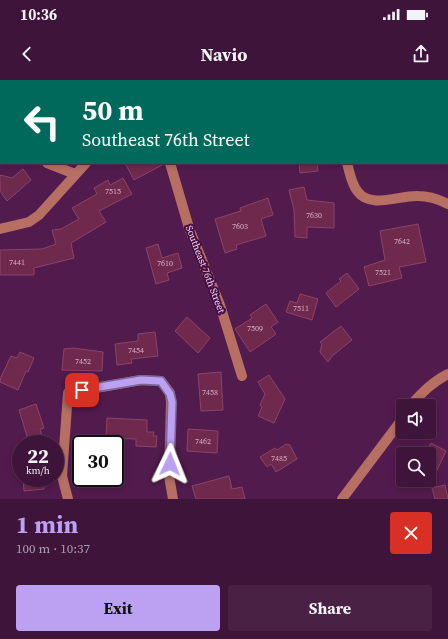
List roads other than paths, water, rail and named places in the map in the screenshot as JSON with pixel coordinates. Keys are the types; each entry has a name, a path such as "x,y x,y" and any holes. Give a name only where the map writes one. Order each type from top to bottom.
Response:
{"street":[{"path":"50,164 76,174"},
{"path":"0,229 29,222 39,215 85,164"},
{"name":"Southeast 76th Street","path":"170,164 189,228 220,305 242,376"},
{"path":"347,164 352,183 357,191 369,199 417,196 436,199 448,204"},
{"path":"416,399 437,380 448,374"},
{"path":"68,499 62,476 68,393 141,380 152,380 161,381 170,394 169,476 173,499"},
{"path":"342,499 396,427"}]}
